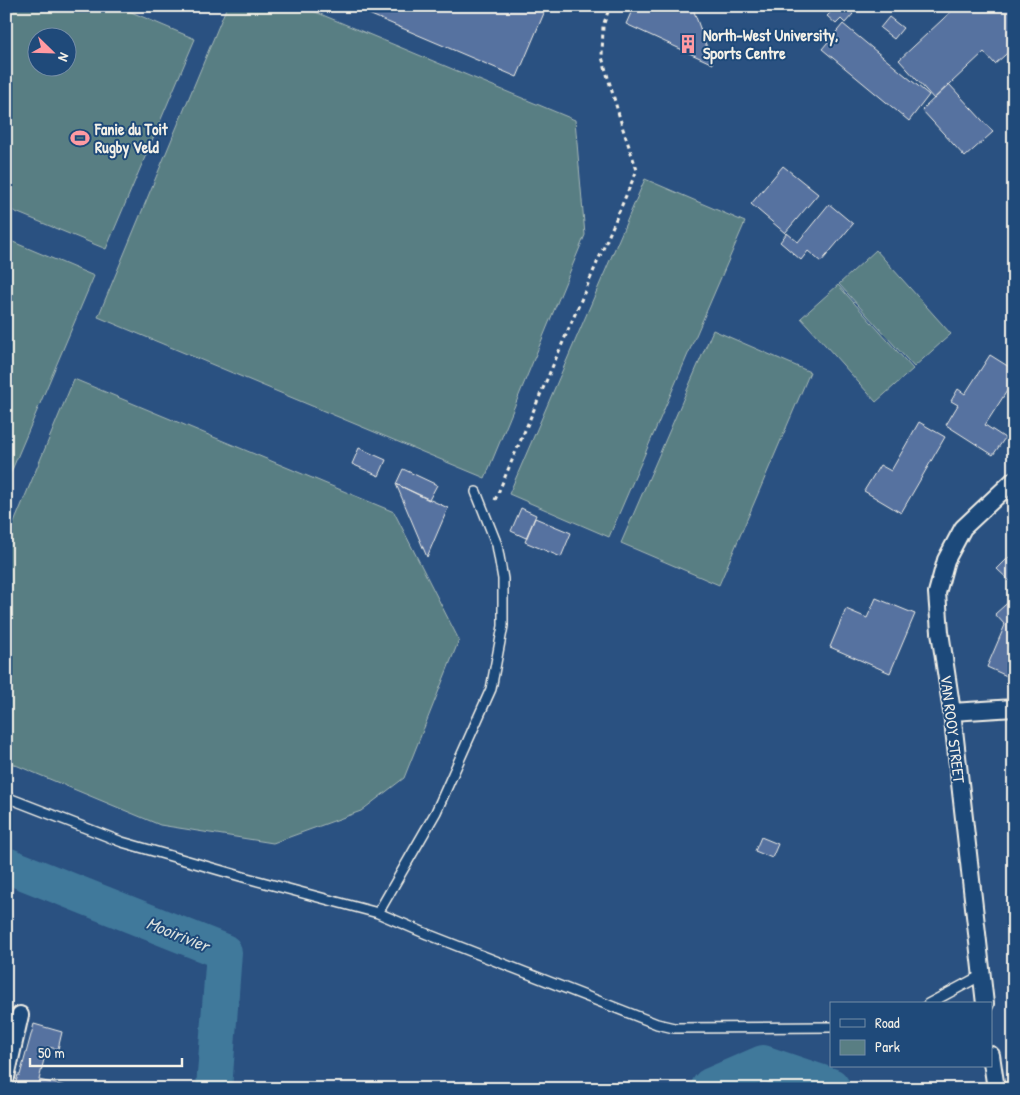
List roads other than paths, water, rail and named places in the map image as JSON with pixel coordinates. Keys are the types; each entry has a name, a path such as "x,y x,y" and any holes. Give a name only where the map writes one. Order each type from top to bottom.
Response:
{"street":[{"name":"VAN ROOY STREET","path":"986,1002 952,712 940,632 937,592 946,560 962,528 1014,480"},
{"path":"952,712 1014,708"},
{"path":"6,1077 20,1015"},
{"path":"992,1062 996,1089"}],"lane":[{"path":"378,913 436,812 491,689 503,626 503,579 497,545 476,492"},
{"path":"6,797 122,842 378,913 657,1024 674,1028 830,1027"},
{"path":"932,1002 982,975"}],"waterway":[{"name":"Mooirivier","path":"6,865 224,952 214,1089"},
{"name":"Mooirivier","path":"708,1089 710,1086 763,1063 831,1086 833,1089"}],"place":[{"name":"North-West University, Sports Centre","path":"688,44"},
{"name":"Fanie du Toit Rugby Veld","path":"80,138"}]}
